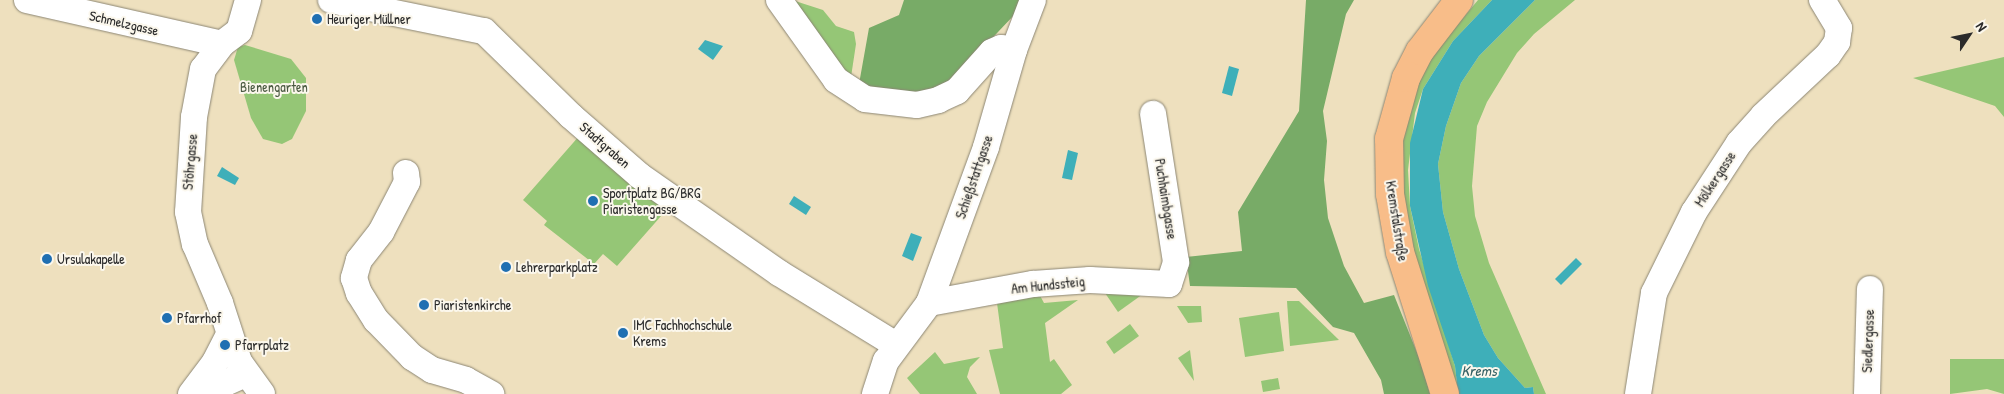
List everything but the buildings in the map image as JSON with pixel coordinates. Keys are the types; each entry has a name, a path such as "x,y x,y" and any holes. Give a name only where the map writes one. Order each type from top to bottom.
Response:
{"main road":[{"name":"Kremstalstraße","path":"1445,394 1400,252 1390,194 1389,139 1406,78 1436,28 1459,0"}],"street":[{"name":"Schmelzgasse","path":"26,0 222,44"},
{"name":"Stöhrgasse","path":"229,334 220,303 195,244 188,212 188,180 199,84 210,56 239,31 248,0"},
{"name":"Stadtgraben","path":"331,0 484,31 571,116 640,176 779,273 896,345"},
{"path":"779,0 836,80 865,100 917,105 938,100 957,91 992,52 1001,48 1014,50"},
{"name":"Schießstattgasse","path":"875,394 886,361 929,303 986,147 1014,50 1033,0"},
{"name":"Mölkergasse","path":"1638,394 1658,281 1703,196 1739,143 1763,116 1828,55 1837,42 1839,28 1822,0"},
{"name":"Puchhaimbgasse","path":"1153,114 1176,262 1169,284"},
{"path":"406,173 406,182 381,232 359,260 354,278 358,293 397,343 432,370 466,380 491,394"},
{"name":"Am Hundssteig","path":"929,303 1032,284 1090,280 1169,284"},
{"name":"Siedlergasse","path":"1867,394 1870,289"},
{"path":"229,334 245,374 262,394"},
{"path":"193,392 223,349 229,334"},
{"path":"193,392 214,388 245,374"}],"green space":[{"path":"792,0 823,10 836,26 854,32 856,44 851,77 847,78"},
{"path":"904,0 1024,0 1016,13 944,89 892,96 859,84 869,28 899,15"},
{"path":"1306,0 1354,0 1346,14 1323,111 1327,141 1324,180 1328,218 1344,266 1364,303 1394,295 1422,365 1430,394 1384,394 1381,380 1354,333 1333,327 1296,288 1190,286 1186,257 1242,251 1238,212 1299,111"},
{"path":"1478,0 1492,0 1453,41 1423,89 1415,113 1408,170 1410,206 1419,249 1455,366 1458,394 1420,288 1402,206 1401,141 1416,84 1430,58"},
{"path":"1535,0 1575,0 1534,34 1517,53 1487,102 1477,126 1472,186 1475,216 1489,263 1546,394 1534,394 1533,387 1525,388 1498,358 1484,335 1459,269 1443,212 1438,164 1446,126 1461,83 1479,56"},
{"name":"Bienengarten","path":"245,45 291,59 306,78 306,111 292,139 282,144 263,139 251,118 234,60 238,47"},
{"path":"2004,57 2004,117 1995,106 1913,78"},
{"name":"Sportplatz BG/BRG Piaristengasse","path":"580,135 669,207 617,266 603,254 594,264 544,225 547,221 523,200"},
{"path":"1037,290 1044,303 1078,300 1045,323 1050,362 1054,359 1072,385 1061,394 1000,394 989,350 1003,348 997,303"},
{"path":"1105,293 1143,294 1118,312"},
{"path":"1287,301 1299,301 1339,340 1290,346"},
{"path":"1177,306 1201,306 1202,322 1188,323"},
{"path":"1279,312 1284,351 1245,357 1239,318"},
{"path":"1130,324 1139,336 1114,354 1106,342"},
{"path":"1190,350 1194,381 1178,358"},
{"path":"935,352 944,364 980,357 970,367 967,377 977,394 920,394 907,378"},
{"path":"1950,359 2004,359 2004,394 1987,389 1950,394"},
{"path":"1278,378 1280,389 1263,392 1261,381"}],"water":[{"name":"Krems","path":"1492,0 1535,0 1479,56 1461,83 1446,126 1438,164 1443,212 1459,269 1484,335 1498,358 1525,388 1533,387 1534,394 1458,394 1455,366 1428,286 1410,206 1410,143 1423,89 1453,41"},
{"path":"705,40 723,46 713,60 698,49"},
{"path":"1229,66 1239,69 1232,96 1222,93"},
{"path":"1068,150 1078,153 1072,180 1062,178"},
{"path":"222,167 239,178 235,185 217,176"},
{"path":"794,196 811,207 806,215 789,204"},
{"path":"911,233 922,237 913,261 902,256"},
{"path":"1576,258 1582,264 1561,285 1555,279"}],"place":[{"name":"Heuriger Müllner","path":"317,19"},
{"name":"Sportplatz BG/BRG Piaristengasse","path":"593,201"},
{"name":"Ursulakapelle","path":"47,259"},
{"name":"Lehrerparkplatz","path":"506,267"},
{"name":"Piaristenkirche","path":"424,305"},
{"name":"Pfarrhof","path":"167,318"},
{"name":"IMC Fachhochschule Krems","path":"623,333"},
{"name":"Pfarrplatz","path":"225,345"}]}
